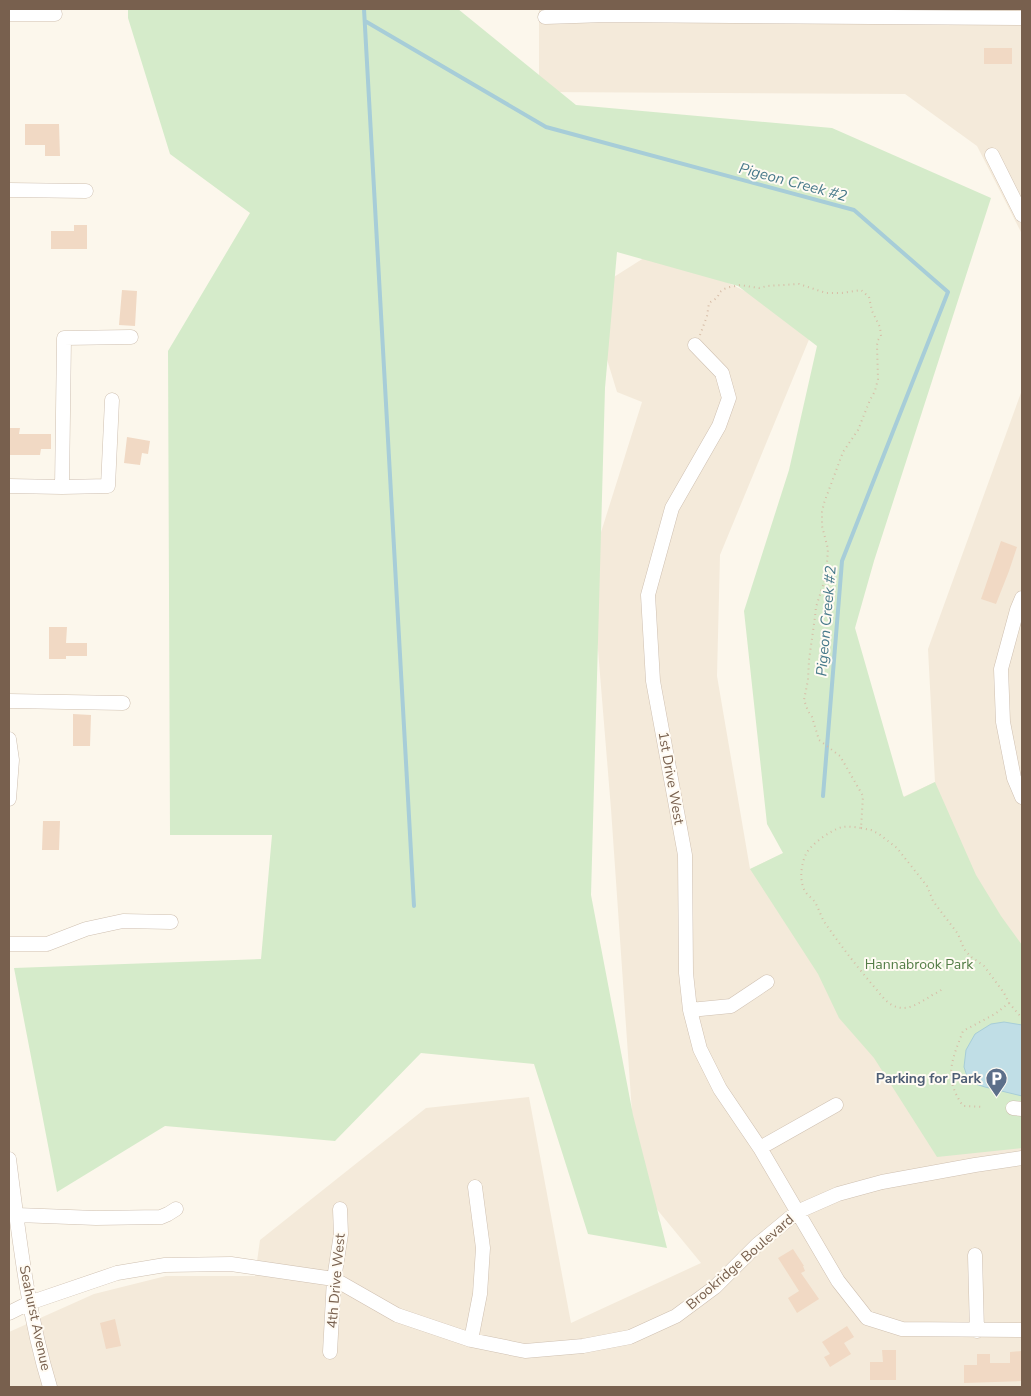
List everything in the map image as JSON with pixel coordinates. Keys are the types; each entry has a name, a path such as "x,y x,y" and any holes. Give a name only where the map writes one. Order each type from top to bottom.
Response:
{"street":[{"path":"545,16 606,12 1022,18"},
{"path":"9,14 54,14"},
{"path":"992,155 1022,215"},
{"path":"9,190 86,191"},
{"path":"62,487 64,338 131,337"},
{"name":"1st Drive West","path":"696,345 722,373 729,398 719,426 672,508 648,595 653,681 685,855 686,973 690,1010 700,1049 720,1089 760,1148 838,1281 867,1318 902,1329 1022,1330"},
{"path":"9,486 108,486 112,400"},
{"path":"1022,598 1001,670 1002,722 1014,778 1022,797"},
{"path":"9,701 123,702"},
{"path":"9,739 12,760 9,792"},
{"path":"9,944 47,944 86,929 123,921 171,922"},
{"path":"690,1010 731,1006 767,982"},
{"path":"760,1148 836,1105"},
{"name":"Brookridge Boulevard","path":"9,1313 117,1273 165,1266 231,1264 334,1280 397,1315 471,1340 525,1351 583,1346 630,1337 676,1316 715,1287 757,1245 797,1212 838,1194 882,1182 1022,1158"},
{"name":"Seahurst Avenue","path":"9,1159 29,1304 40,1357 50,1387"},
{"path":"471,1340 480,1294 483,1248 475,1187"},
{"path":"17,1215 96,1218 155,1217 168,1214 176,1209"},
{"name":"4th Drive West","path":"330,1352 334,1280 341,1234 340,1209"},
{"path":"975,1255 977,1331"}],"path":[{"path":"696,345 707,316 709,303 717,298 724,289 740,286 759,288 799,284 826,293 861,290 868,298 880,327 881,336 877,345 877,385 858,430 843,452 822,512 822,526 828,548 827,571 816,607 804,700 819,740 840,756 863,796 861,828"},
{"path":"943,988 923,1002 902,1008 893,1006 864,976 825,922 815,903 805,892 802,870 806,853 824,836 843,827 861,828 880,834 897,848 927,886 933,901 958,934 964,949 984,966 1009,1003 1022,1018"},
{"path":"983,1107 963,1106 958,1099 951,1080 954,1053 963,1031 995,1014 1009,1003"}],"shaded area":[{"path":"539,9 1022,9 1022,234 977,146 905,94 539,92"},
{"path":"658,249 815,325 720,555 717,676 750,869 935,782 928,649 1022,390 1022,1387 9,1387 9,1332 94,1294 166,1276 255,1276 260,1240 426,1108 529,1097 571,1323 701,1263 637,1185 611,809 591,564 642,402 617,392 587,294"}],"green space":[{"name":"Hannabrook Park","path":"128,9 458,9 576,105 832,128 991,198 874,561 855,628 904,797 935,782 976,875 1001,916 1022,945 1022,1148 937,1157 874,1058 839,1018 818,974 750,869 783,853 767,824 744,611 789,470 817,346 738,286 617,252 605,388 591,895 633,1115 667,1248 588,1234 534,1064 421,1053 335,1141 165,1126 57,1192 14,968 261,959 272,835 170,835 168,351 250,213 170,154 128,18"}],"water":[{"path":"1004,1022 1022,1025 1022,1096 969,1082 964,1067 966,1050 975,1034 991,1024"}],"building":[{"path":"984,48 1012,48 1012,64 984,64"},
{"path":"25,124 59,124 60,156 45,156 45,145 25,145"},
{"path":"74,225 87,225 87,249 51,249 51,231 74,231"},
{"path":"122,290 137,291 135,326 119,325"},
{"path":"9,428 20,428 19,434 51,434 51,449 41,449 40,455 9,455"},
{"path":"127,437 150,441 148,454 142,453 140,465 124,463"},
{"path":"1001,541 1017,547 996,604 981,599"},
{"path":"49,627 67,627 66,643 87,643 87,656 66,656 66,659 49,659"},
{"path":"73,714 91,715 90,746 73,746"},
{"path":"43,821 60,821 59,850 42,850"},
{"path":"793,1249 804,1266 805,1271 801,1273 819,1299 797,1313 788,1298 799,1291 778,1258"},
{"path":"115,1319 121,1346 106,1349 100,1323"},
{"path":"847,1326 854,1337 844,1343 851,1354 830,1367 824,1357 830,1354 822,1342"},
{"path":"882,1350 896,1350 896,1380 870,1380 870,1362 883,1362"},
{"path":"1022,1351 1022,1381 964,1383 964,1365 977,1365 977,1354 990,1354 990,1363 1010,1363 1010,1352"}],"waterway":[{"path":"364,9 414,906"},
{"name":"Pigeon Creek #2","path":"365,21 546,127 854,210 948,292 842,561 823,796"}],"place":[{"name":"Parking for Park","path":"997,1097"}]}
